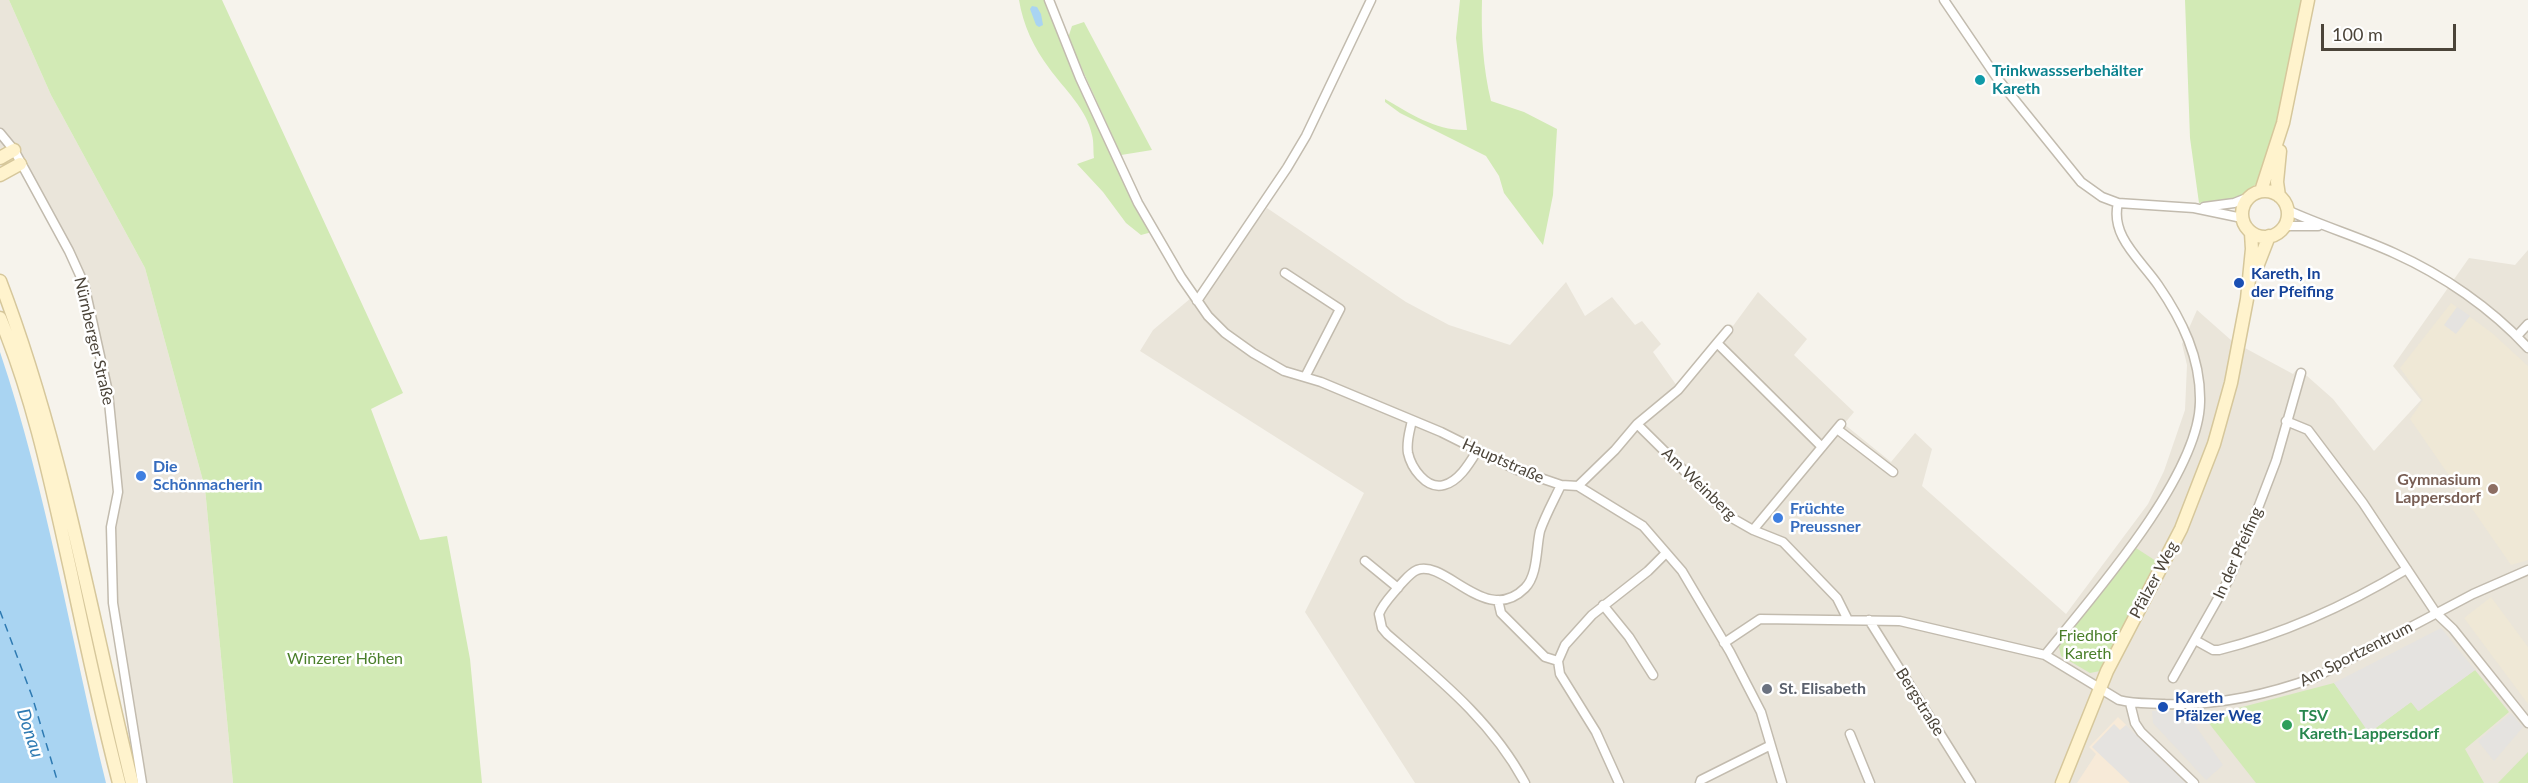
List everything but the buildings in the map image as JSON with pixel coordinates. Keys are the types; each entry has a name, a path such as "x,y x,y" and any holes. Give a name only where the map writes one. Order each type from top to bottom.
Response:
{"street":[{"name":"Hauptstraße","path":"1049,0 1138,203 1197,302 1225,333 1284,371 1321,382 1442,432 1517,471 1561,485 1578,486 1643,526 1690,583 1724,643 1761,712 1769,746 1782,783"},
{"path":"1197,302 1287,168 1371,0"},
{"path":"1944,0 1997,78 2081,182 2102,196 2118,203 2194,208 2242,218 2252,232 2247,299"},
{"path":"2308,0 2283,123 2277,182 2279,196 2287,210 2321,226 2385,249 2426,270 2456,288 2517,336 2528,348"},
{"path":"2261,191 2283,123"},
{"name":"Nürnberger Straße","path":"0,133 14,150 69,251 84,284 108,393 118,492 111,527 113,603 142,783"},
{"path":"0,158 14,150"},
{"path":"0,175 20,164"},
{"path":"2194,208 2234,203 2261,191 2279,196"},
{"path":"2242,218 2244,203 2248,197"},
{"path":"2045,655 2126,554 2171,484 2195,435 2200,404 2195,356 2188,336 2163,293 2117,228 2118,203"},
{"path":"2284,226 2287,210"},
{"path":"2247,299 2262,250 2269,236 2284,226 2321,226"},
{"path":"2252,232 2269,236"},
{"path":"1285,273 1340,309 1305,377"},
{"path":"0,281 48,425 71,512 132,783"},
{"name":"Pfälzer Weg","path":"2062,783 2100,688 2181,529 2214,444 2225,407 2247,299"},
{"path":"0,318 37,429 58,512 98,701 119,783"},
{"path":"2517,336 2528,324"},
{"path":"1578,486 1616,450 1637,424 1678,390 1728,330"},
{"path":"1717,343 1822,447"},
{"name":"In der Pfeifing","path":"2173,678 2229,579 2245,542 2276,462 2301,373"},
{"path":"1412,420 1408,454 1422,478 1435,486 1445,485 1456,478 1477,451"},
{"path":"2286,421 2308,430 2363,503 2436,613 2453,629 2528,723"},
{"name":"Am Weinberg","path":"1637,424 1732,518 1753,530 1783,542 1837,598 1848,620"},
{"path":"1753,530 1839,427 1893,472"},
{"path":"1525,783 1480,717 1382,628 1379,614 1412,573 1425,568 1475,594 1498,600 1519,593 1531,581 1541,529 1561,485"},
{"path":"1619,783 1596,732 1560,674 1558,660 1565,645 1603,605 1639,578 1666,553"},
{"path":"1365,561 1398,588"},
{"path":"2195,640 2214,650 2220,650 2277,633 2351,601 2407,569"},
{"name":"Am Sportzentrum","path":"1724,643 1760,620 1900,621 2045,655 2119,700 2130,703 2186,705 2213,703 2292,686 2343,664 2501,580 2528,570"},
{"path":"1498,600 1502,613 1545,657 1558,660"},
{"path":"1603,605 1629,637 1653,675"},
{"name":"Bergstraße","path":"1869,620 1971,783"},
{"path":"2130,703 2135,723 2141,732 2193,783"},
{"path":"1851,734 1870,783"},
{"path":"1700,783 1701,780 1769,746"}],"shaded area":[{"path":"0,0 9,0 51,95 145,268 205,488 233,783 141,783 113,603 111,527 118,492 108,392 84,284 9,144 0,149"},
{"path":"1267,208 1406,302 1449,325 1510,345 1566,282 1585,316 1612,297 1635,325 1642,321 1661,344 1653,352 1677,386 1730,324 1733,326 1758,292 1807,339 1794,355 1854,412 1844,424 1891,462 1915,433 1932,449 1922,486 2066,614 2148,504 2164,471 2185,410 2187,365 2182,344 2197,310 2232,341 2293,374 2298,368 2333,399 2374,451 2421,400 2393,366 2469,258 2515,265 2528,250 2528,783 1415,783 1305,612 1364,493 1140,351 1153,330 1191,298 1195,305 1206,297 1217,275"},
{"name":"Gymnasium Lappersdorf","path":"2451,303 2492,333 2528,366 2528,560 2511,565 2410,419 2423,400 2400,368"},
{"path":"2457,307 2470,316 2456,334 2444,325"},
{"path":"2491,597 2528,647 2528,704 2464,618"},
{"path":"2441,628 2475,670 2418,711 2411,702 2369,733 2334,683"},
{"path":"2152,711 2185,711 2223,765 2206,780 2153,723"},
{"path":"2511,713 2523,727 2494,761 2478,741"},
{"path":"2118,717 2186,783 2077,783 2096,754 2089,747"},
{"path":"2114,724 2120,730 2126,725 2186,783 2130,783 2092,747"}],"green space":[{"name":"Winzerer Höhen","path":"9,0 222,0 403,393 371,409 420,540 447,536 470,659 482,783 233,783 205,488 145,268 51,95"},
{"path":"1019,0 1047,0 1152,232 1141,235 1126,223 1103,192 1077,164 1094,158 1093,138 1089,126 1080,108 1049,68 1034,44 1026,27"},
{"path":"1460,0 1482,0 1483,51 1491,101 1524,112 1557,129 1553,195 1543,245 1504,193 1499,176 1486,156 1400,113 1385,102 1385,99 1434,125 1467,130 1456,38"},
{"path":"2185,0 2302,0 2271,149 2260,181 2238,198 2199,203 2190,138"},
{"path":"1084,22 1152,150 1121,155 1068,38 1072,26"},
{"name":"Friedhof Kareth","path":"2136,548 2156,561 2100,671 2090,673 2061,656 2059,647"},
{"name":"TSV Kareth-Lappersdorf","path":"2475,670 2509,712 2465,749 2484,783 2256,783 2204,717 2334,683 2370,732 2411,702 2419,711"},
{"path":"2528,752 2528,783 2498,783"}],"water":[{"path":"1032,6 1037,7 1041,14 1043,25 1039,27 1030,9"},
{"name":"Donau","path":"0,352 17,405 45,512 106,783 0,783"}],"ferry route":[{"path":"0,611 32,696 58,783"}],"place":[{"name":"Trinkwassserbehälter Kareth","path":"1980,80"},
{"name":"Kareth, In der Pfeifing","path":"2239,283"},
{"name":"Die Schönmacherin","path":"141,476"},
{"name":"Gymnasium Lappersdorf","path":"2493,489"},
{"name":"Früchte Preussner","path":"1778,518"},
{"name":"St. Elisabeth","path":"1767,689"},
{"name":"Kareth Pfälzer Weg","path":"2163,707"},
{"name":"TSV Kareth-Lappersdorf","path":"2287,725"}]}
